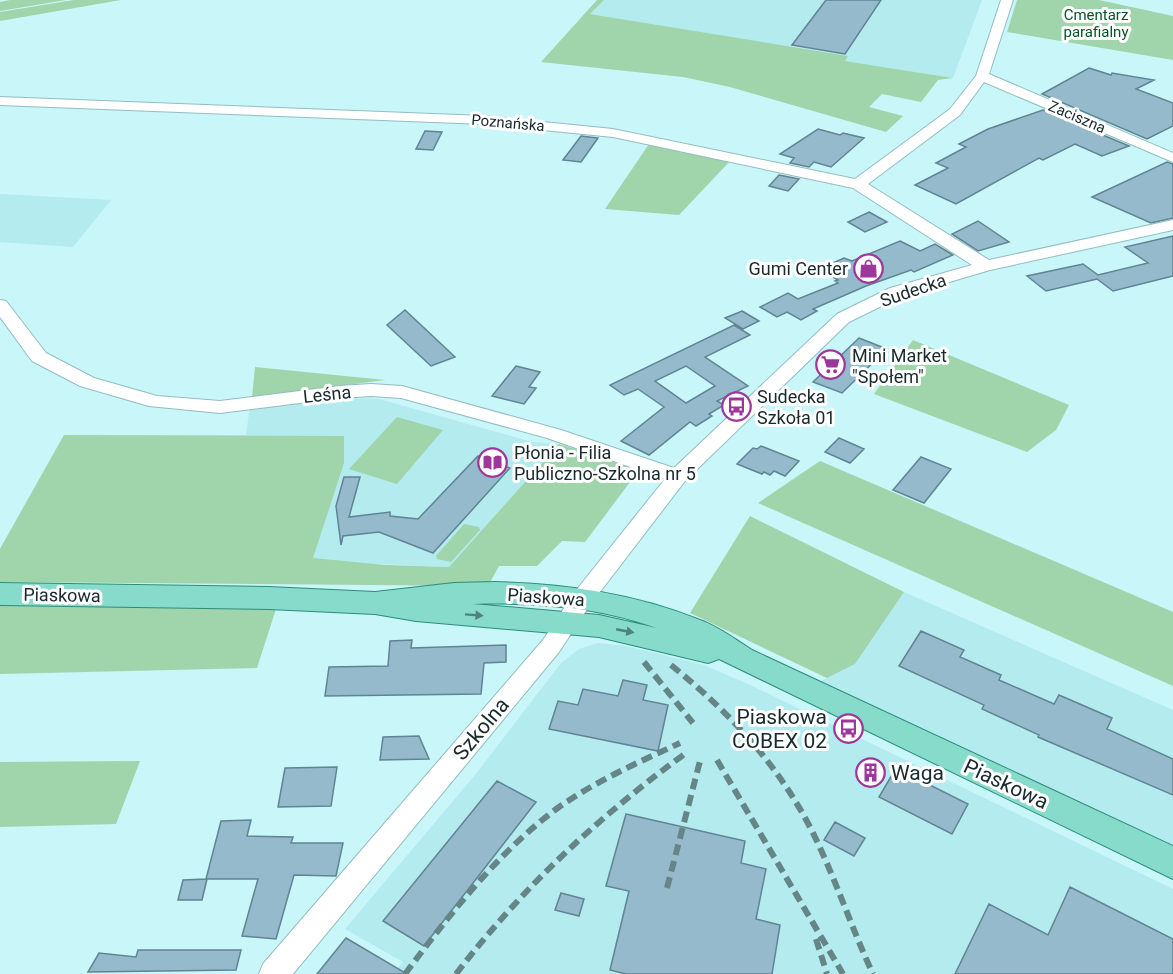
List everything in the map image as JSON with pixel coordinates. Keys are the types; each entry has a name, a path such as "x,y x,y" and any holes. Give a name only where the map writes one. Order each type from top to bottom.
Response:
{"main road":[{"name":"Piaskowa","path":"0,594 269,598 375,603 416,610 575,610 644,635 741,658 1173,863"}],"street":[{"path":"858,184 955,112 982,76 1007,0"},
{"name":"Zaciszna","path":"982,76 1173,158"},
{"name":"Poznańska","path":"0,101 484,120 613,133 858,184 986,266"},
{"name":"Sudecka","path":"678,476 843,318 896,292 986,266 1173,225"},
{"name":"Leśna","path":"0,305 39,357 87,382 156,402 220,407 340,392 371,390 402,392 554,434 678,476"},
{"name":"Szkolna","path":"274,974 551,646 575,610 678,476"}],"shaded area":[{"path":"604,0 982,0 953,78 845,61 847,56 590,14"},
{"path":"0,194 111,200 73,247 0,242"},
{"path":"353,398 379,399 532,442 559,444 449,567 0,549 64,435 246,435 250,406"},
{"path":"904,592 1173,710 1173,847 821,681 855,664"},
{"path":"598,643 626,646 704,665 748,684 1173,889 1173,974 393,974 403,962 345,929 475,775 561,663 579,649"}],"green space":[{"path":"66,0 0,11 0,2"},
{"path":"74,0 121,0 0,21 0,12"},
{"path":"597,0 604,0 590,14 848,56 845,61 953,78 938,80 921,102 882,94 869,107 903,116 886,132 730,87 683,77 541,62"},
{"name":"Cmentarz parafialny","path":"1017,0 1099,0 1173,16 1173,60 1007,32"},
{"path":"649,144 731,160 679,215 605,209"},
{"path":"913,340 1069,405 1056,430 1027,452 874,394"},
{"path":"255,367 385,380 252,397"},
{"path":"397,417 443,430 397,484 349,469"},
{"path":"64,435 344,436 344,463 313,558 385,565 449,567 559,444 630,466 636,474 585,542 562,541 537,566 499,566 488,586 0,582 0,549"},
{"path":"820,461 1173,612 1173,686 758,503"},
{"path":"750,516 904,592 855,664 827,678 690,613"},
{"path":"464,524 479,527 480,530 451,562 437,559 436,556"},
{"path":"0,605 276,609 257,668 0,674"},
{"path":"140,761 116,824 0,827 0,762"}],"building":[{"path":"826,0 881,0 845,54 792,45"},
{"path":"1089,68 1111,75 1112,73 1154,80 1136,89 1173,103 1173,126 1147,139 1042,94"},
{"path":"1043,110 1129,146 1102,156 1075,144 1043,160 1039,158 956,204 915,185 948,168 936,163 966,147 959,144 988,129"},
{"path":"818,129 864,138 831,167 814,162 809,167 790,163 794,158 780,154"},
{"path":"425,131 442,132 433,150 416,149"},
{"path":"581,136 598,138 581,162 563,160"},
{"path":"1167,162 1173,164 1173,218 1151,223 1092,197"},
{"path":"779,175 799,179 788,191 769,186"},
{"path":"869,212 887,222 865,232 848,222"},
{"path":"978,221 1009,242 978,251 952,234"},
{"path":"1173,236 1173,276 1113,291 1097,279 1046,291 1027,276 1083,264 1098,275 1148,263 1125,247"},
{"path":"900,241 920,251 935,244 953,255 914,272 911,270 866,286 813,309 817,311 801,320 787,312 777,317 760,307 788,293 798,299 838,283 835,281 838,280 819,269 844,258 852,261"},
{"path":"405,310 455,357 431,366 387,325"},
{"path":"742,311 759,321 743,329 725,318"},
{"path":"734,325 750,335 705,357 748,386 717,401 724,405 709,414 712,416 696,426 690,422 649,455 621,441 664,407 638,389 624,395 610,385","holes":["686,366 715,386 686,403 655,381"]},
{"path":"859,338 887,349 842,393 813,382"},
{"path":"516,366 540,372 529,387 536,388 524,404 492,396"},
{"path":"839,438 864,449 850,463 825,452"},
{"path":"761,446 799,461 785,476 774,471 770,475 764,472 762,474 737,464 753,448 757,449"},
{"path":"478,456 510,468 433,553 379,532 343,536 341,545 336,506 344,477 360,477 349,517 390,512 390,516 418,519"},
{"path":"921,457 951,469 924,503 893,490"},
{"path":"921,631 964,650 960,657 1001,675 999,680 1054,704 1059,695 1112,718 1107,729 1173,759 1173,795 1038,737 1039,735 982,709 984,705 899,666"},
{"path":"412,640 411,648 506,645 506,662 484,663 481,694 325,696 329,667 388,666 390,641"},
{"path":"623,680 647,685 643,700 668,705 658,751 549,729 558,701 578,705 583,689 618,696"},
{"path":"419,736 429,759 380,760 383,737"},
{"path":"337,767 331,806 278,807 285,768"},
{"path":"896,768 968,804 952,834 879,797"},
{"path":"497,781 536,802 424,946 383,921"},
{"path":"626,814 745,841 741,863 766,869 756,919 780,925 772,974 626,974 610,970 629,891 606,886"},
{"path":"251,820 247,836 293,837 291,843 343,843 336,876 294,875 276,939 242,936 258,879 207,879 202,900 178,900 183,880 206,879 221,821"},
{"path":"835,822 865,838 854,856 824,840"},
{"path":"1070,887 1173,939 1173,974 955,974 989,904 1048,935"},
{"path":"561,893 584,899 579,916 555,910"},
{"path":"346,938 407,974 317,974"},
{"path":"138,950 241,950 236,970 88,972 99,953 136,957"}],"railway":[{"path":"644,662 693,723"},
{"path":"671,665 713,701 750,740 784,783 820,848 873,974"},
{"path":"405,974 476,885 537,825 559,807 588,789 680,743"},
{"path":"456,974 507,912 563,855 622,802 686,753"},
{"path":"717,760 843,974"},
{"path":"667,888 700,761"},
{"path":"816,939 827,974"}],"place":[{"name":"Gumi Center","path":"869,268"},
{"name":"Mini Market \"Społem\"","path":"831,365"},
{"name":"Sudecka Szkoła 01","path":"736,406"},
{"name":"Płonia - Filia Publiczno-Szkolna nr 5","path":"493,462"},
{"name":"Piaskowa COBEX 02","path":"848,729"},
{"name":"Waga","path":"870,773"}]}
